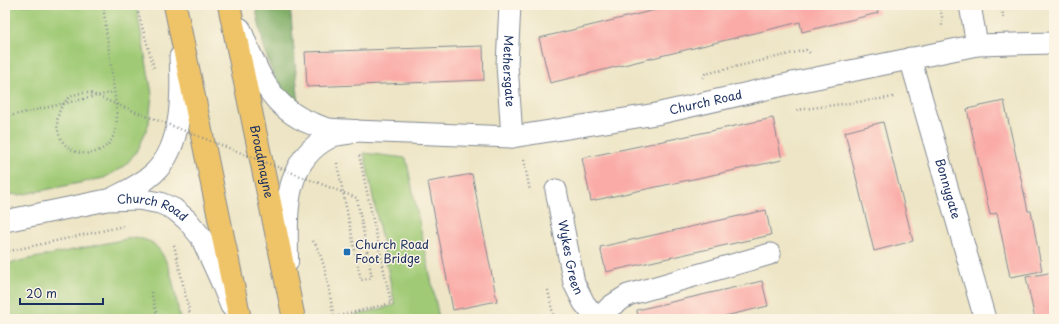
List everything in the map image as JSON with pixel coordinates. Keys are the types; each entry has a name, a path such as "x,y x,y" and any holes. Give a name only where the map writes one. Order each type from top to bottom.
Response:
{"main road":[{"name":"Broadmayne","path":"230,5 294,319"},
{"path":"176,10 240,319"}],"street":[{"name":"Church Road","path":"230,5 261,78 278,102 288,112 303,121 356,140"},
{"name":"Methersgate","path":"510,5 507,64 512,137"},
{"path":"970,5 977,45"},
{"path":"107,200 135,187 154,173 164,160 173,140 180,113 181,68 176,10"},
{"name":"Church Road","path":"286,280 288,207 291,186 298,167 307,154 331,136 356,140 512,137 656,114 797,82 977,45 1054,43"},
{"name":"Bonnygate","path":"910,58 985,319"},
{"name":"Wykes Green","path":"556,190 574,283 584,303 598,319"},
{"name":"Church Road","path":"5,221 107,200 138,199 160,202 174,209 187,220 201,237 236,319"},
{"path":"598,319 610,306 628,295 770,254"}],"path":[{"path":"103,5 114,92 117,113 115,133 110,142 102,149 93,153 82,154 72,150 64,144 59,135 56,125 57,114 62,105 70,98 78,94 88,93 98,96 116,104 357,198 372,278 361,280 336,159"},
{"path":"939,5 942,23 941,31"},
{"path":"703,79 705,74 806,50 815,56"},
{"path":"5,117 114,92"},
{"path":"794,110 902,97"},
{"path":"312,238 322,259 334,317 390,303 356,140"},
{"path":"305,180 307,175"},
{"path":"5,252 126,226"},
{"path":"170,240 174,244 191,319"},
{"path":"151,292 158,319"}],"green space":[{"path":"5,5 136,5 152,94 149,123 139,148 125,166 104,178 20,195 5,194"},
{"path":"255,5 290,5 299,107 287,97 269,65"},
{"path":"364,153 406,158 438,319 341,319 395,305"},
{"path":"136,237 151,242 158,248 164,257 172,277 180,319 5,319 5,264"}],"building":[{"path":"676,5 877,5 878,13 802,32 800,22 550,83 539,38"},
{"path":"483,46 484,80 307,87 305,52"},
{"path":"1004,101 1028,211 1031,211 1042,271 1010,277 997,213 990,215 967,109"},
{"path":"773,118 782,160 591,201 582,158"},
{"path":"883,122 913,241 874,251 845,132"},
{"path":"472,174 497,301 453,310 428,182"},
{"path":"766,210 771,235 606,272 600,247"},
{"path":"1054,272 1054,319 1035,319 1026,277"},
{"path":"762,281 768,306 712,319 638,319 637,310"}],"place":[{"name":"Church Road Foot Bridge","path":"347,252"}]}
